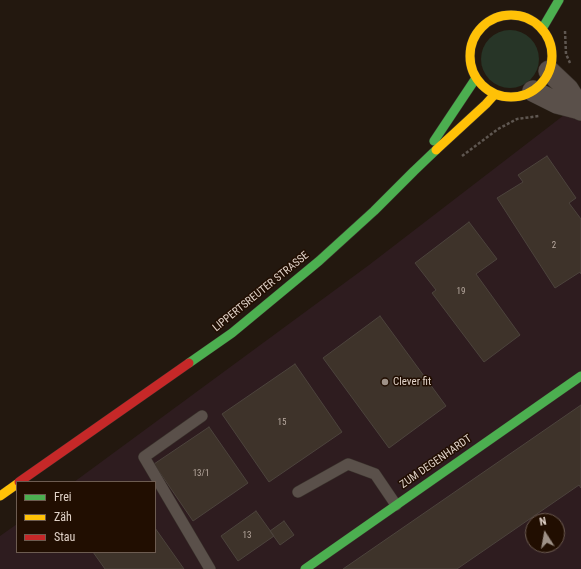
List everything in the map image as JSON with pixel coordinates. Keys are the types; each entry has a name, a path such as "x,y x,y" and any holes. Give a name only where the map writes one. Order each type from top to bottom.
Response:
{"main road":[{"path":"542,30 559,0"},
{"path":"526,19 534,10"},
{"path":"514,16 535,23 542,30 548,40 551,53 550,66 545,80 533,91 518,96 506,97 495,94 484,87 476,78 471,66 470,53 473,41 480,30 490,21 501,17 514,16"},
{"path":"414,171 476,78"},
{"name":"LIPPERTSREUTER STRASSE","path":"20,481 232,333 319,261 374,211 495,94"},
{"name":"ZUM DEGENHARDT","path":"305,569 581,376"},
{"path":"0,496 16,485"}],"street":[{"path":"549,71 568,89 580,110"},
{"path":"533,91 556,103 580,110"}],"lane":[{"path":"202,416 144,457 210,569"},
{"path":"298,492 348,464 374,474 396,505"}],"path":[{"path":"565,28 566,54 571,66"},
{"path":"458,159 498,129 517,119 544,115"}],"shaded area":[{"path":"581,102 581,569 0,569 0,536 16,525 16,553 156,553 156,481 75,481 369,265"}],"green space":[{"path":"504,30 516,30 531,38 539,53 539,65 531,80 516,88 504,88 489,80 481,65 481,53 489,38"}],"building":[{"path":"547,156 576,198 569,203 581,219 581,274 580,272 555,288 497,198 523,182 518,175"},
{"path":"469,222 497,259 476,274 520,335 484,362 432,293 436,290 415,263"},
{"name":"Clever fit","path":"380,316 446,406 389,448 323,358"},
{"path":"295,364 342,432 269,482 222,414"},
{"path":"581,405 581,488 579,485 538,513 525,513 525,522 457,569 343,569"},
{"path":"209,427 248,483 193,521 154,464"},
{"path":"256,511 274,536 238,561 221,536"},
{"path":"284,521 294,535 280,545 270,531"},
{"path":"156,529 184,569 105,569 94,553 156,553"}],"traffic: fast":[{"path":"542,29 559,0"},
{"path":"434,141 476,78"},
{"path":"189,363 232,333 319,261 374,211 436,150"},
{"path":"305,569 581,376"}],"traffic: slow":[{"path":"511,15 527,19 540,27 548,40 552,56 548,72 540,85 527,93 511,97 495,93 482,85 474,72 470,56 474,40 482,27 495,19 511,15"},
{"path":"436,150 495,94"},
{"path":"0,496 16,485"}],"traffic: jam":[{"path":"20,481 189,363"}],"place":[{"name":"Clever fit","path":"385,382"}]}
